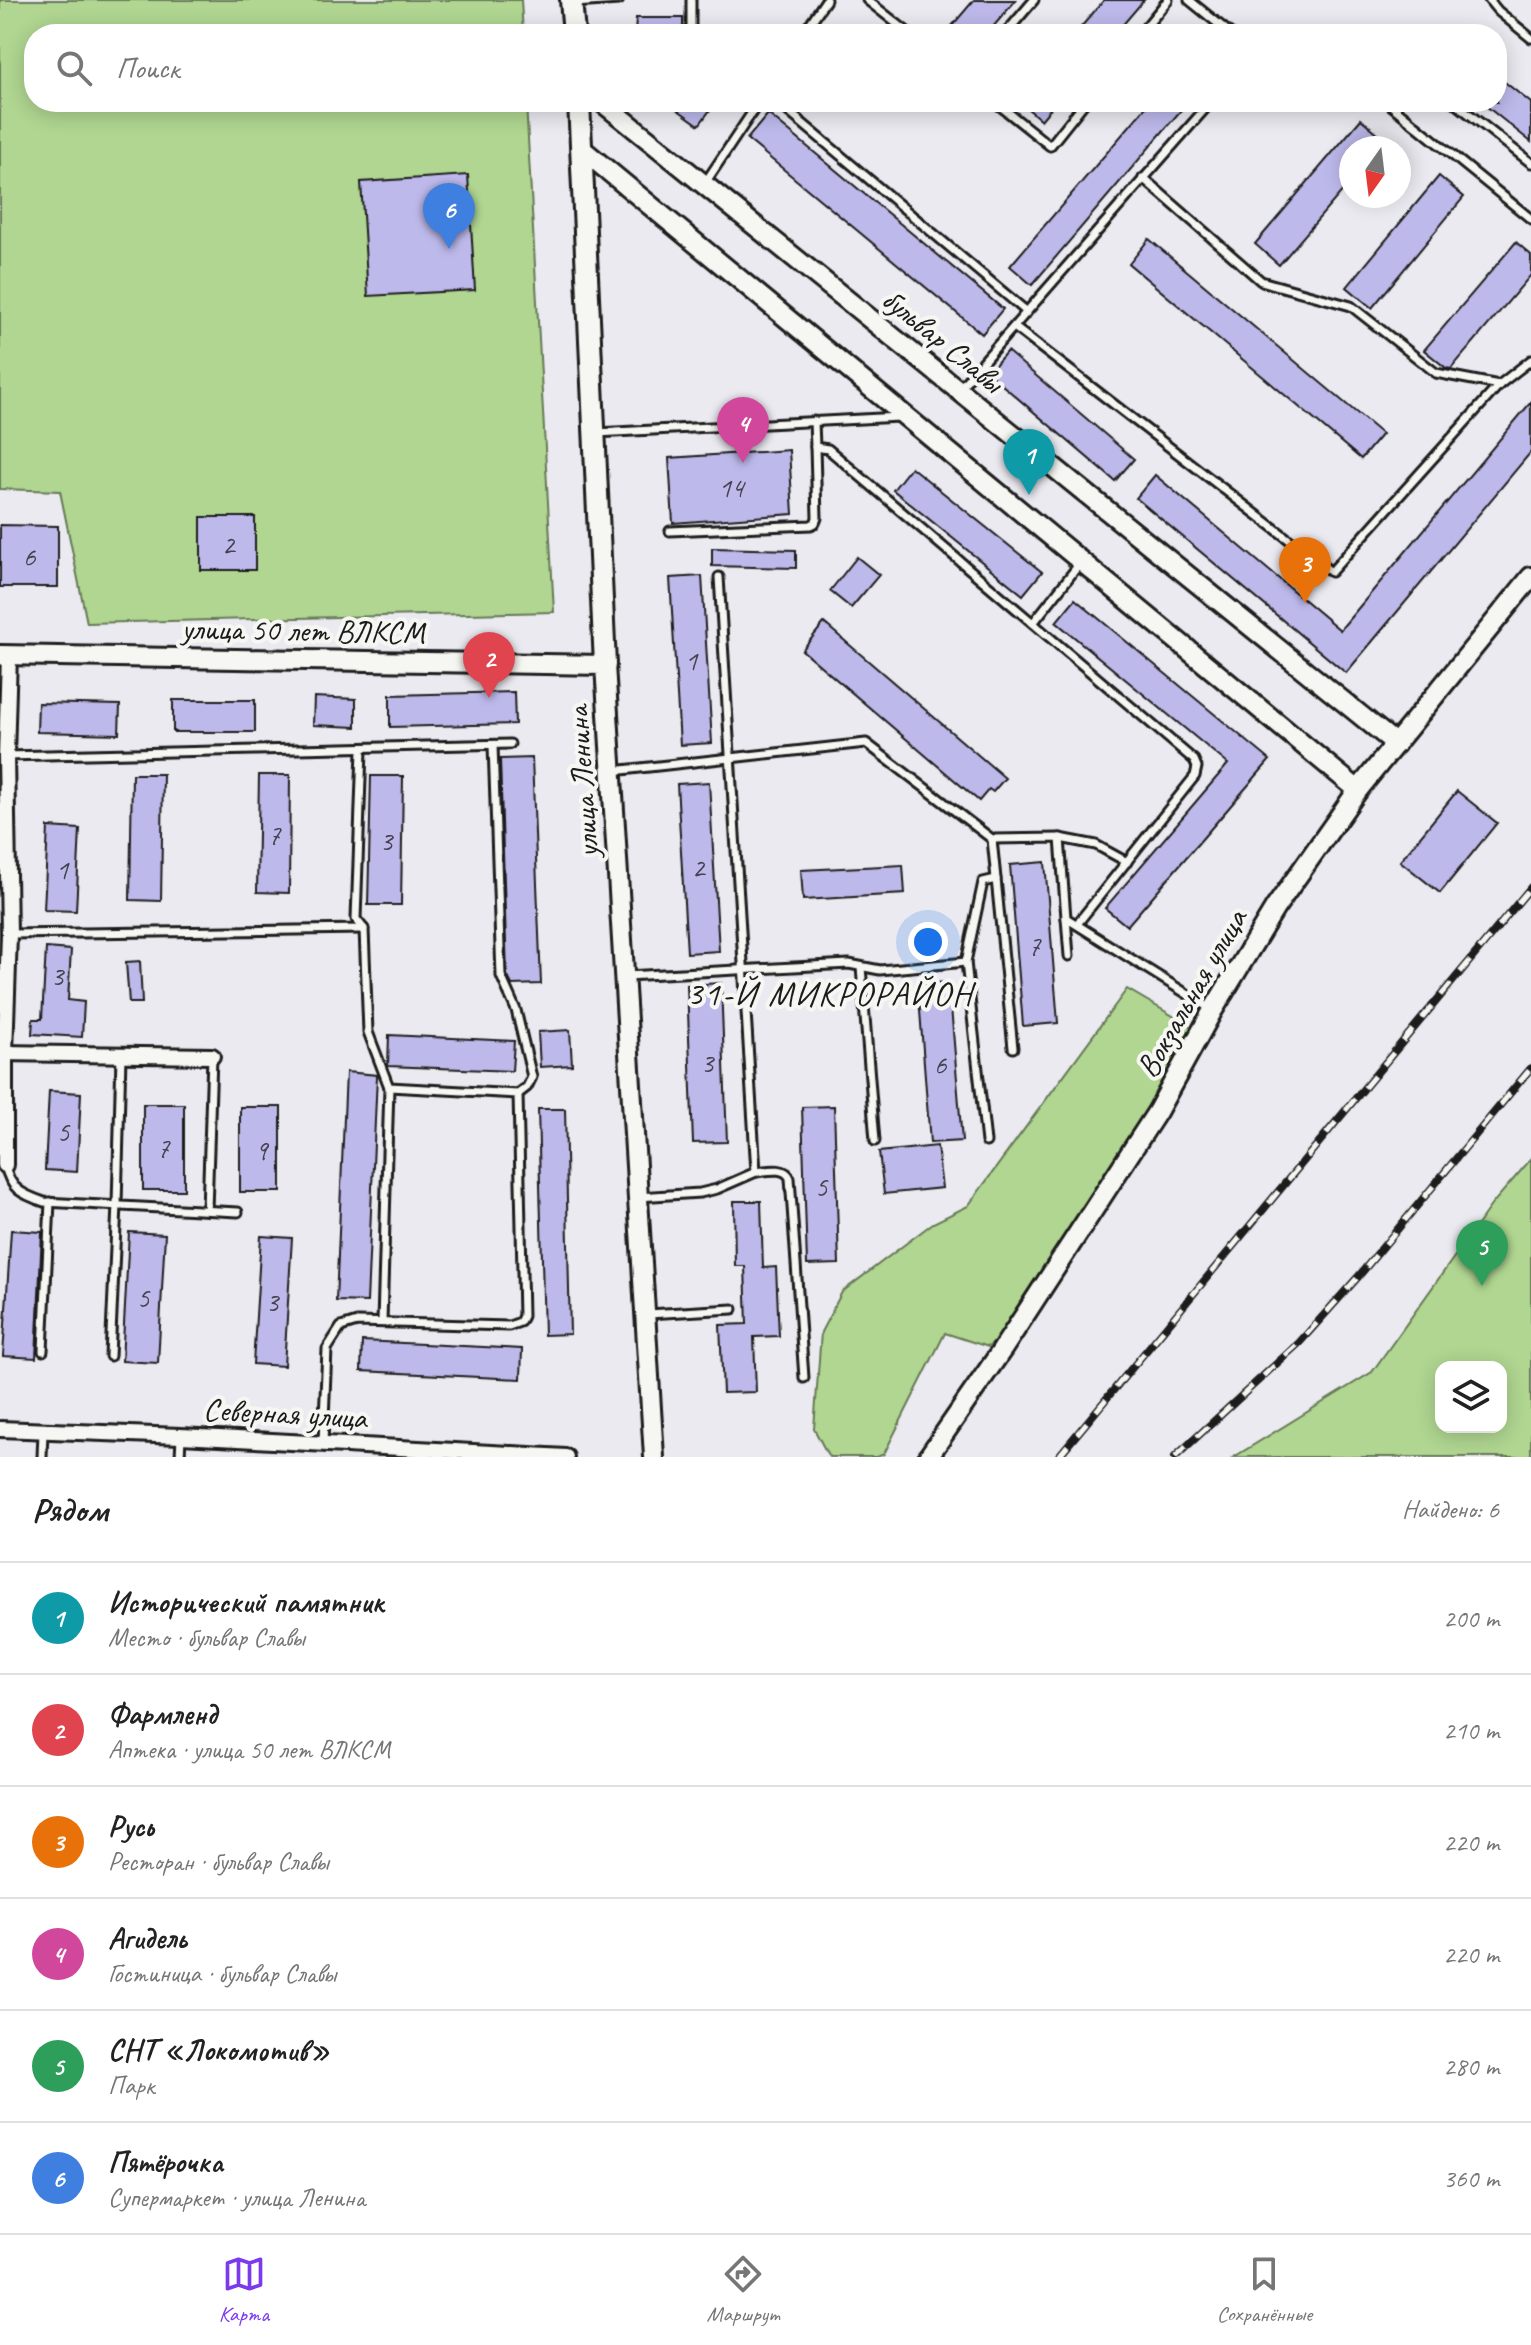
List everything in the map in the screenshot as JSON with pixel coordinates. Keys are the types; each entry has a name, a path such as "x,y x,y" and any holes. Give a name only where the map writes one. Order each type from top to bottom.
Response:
{"main road":[{"path":"571,1 573,24"},
{"name":"улица Ленина","path":"580,112 605,665"}],"street":[{"name":"бульвар Славы","path":"615,112 1396,744"},
{"path":"583,150 1358,790"},
{"name":"Вокзальная улица","path":"928,1457 1002,1350 1157,1112 1213,1010 1275,908 1358,790 1531,577"},
{"path":"5,655 9,934 2,1053 5,1165"},
{"name":"улица 50 лет ВЛКСМ","path":"5,655 605,665"},
{"name":"улица Ленина","path":"605,665 654,1457"},
{"path":"2,1053 212,1056"},
{"name":"Северная улица","path":"0,1429 566,1457"}],"lane":[{"path":"571,1 619,0"},
{"path":"691,0 691,24"},
{"path":"810,24 826,0"},
{"path":"867,0 897,24"},
{"path":"1014,24 1034,0"},
{"path":"1148,24 1168,0"},
{"path":"1189,0 1219,24"},
{"path":"1489,0 1531,38"},
{"path":"705,183 752,112"},
{"path":"789,112 1027,312"},
{"path":"1008,112 1050,146 1077,112"},
{"path":"958,391 1202,112"},
{"path":"1399,112 1531,219"},
{"path":"1467,112 1531,163"},
{"path":"1143,178 1261,281 1351,306 1436,373 1499,385"},
{"path":"1014,327 1331,572 1499,385 1531,360"},
{"path":"594,433 906,416"},
{"path":"670,531 815,523 814,421"},
{"path":"815,447 828,449 1194,760 1197,767 1195,776 1077,924"},
{"path":"1033,623 1081,561"},
{"path":"719,577 756,1172"},
{"path":"611,771 866,743 992,839 1060,838 1096,845 1127,862"},
{"path":"6,756 362,750 510,744"},
{"path":"389,1087 518,1094 527,1087 532,1077 516,1010 501,976 493,745"},
{"path":"362,750 356,919 364,929 368,1032 389,1087 382,1322"},
{"path":"1060,838 1069,956"},
{"path":"992,839 1013,1048"},
{"path":"986,1142 966,962 983,882 996,879"},
{"path":"1066,918 1213,1010"},
{"path":"9,934 364,929"},
{"path":"624,976 849,964 880,970 966,962"},
{"path":"861,967 875,1141"},
{"path":"110,1356 121,1055"},
{"path":"207,1210 212,1056"},
{"path":"323,1443 327,1349 341,1327 357,1322 509,1326 520,1322 523,1316 518,1094"},
{"path":"5,1165 8,1180 14,1187 27,1196 50,1202 238,1212"},
{"path":"638,1197 700,1193 756,1172 783,1170 788,1173 804,1378"},
{"path":"43,1351 50,1202"},
{"path":"646,1314 733,1309"},
{"path":"42,1457 43,1432"},
{"path":"180,1457 181,1436"}],"green space":[{"path":"0,0 521,0 522,24 24,24 24,112 527,112 554,612 87,623 60,491 0,489"},
{"path":"1127,989 1197,1030 1185,1053 1003,1335 988,1347 945,1333 884,1454 877,1457 829,1457 814,1429 821,1332 842,1292 933,1223 968,1206"},
{"path":"1531,1159 1531,1457 1234,1457 1372,1372 1492,1204"}],"building":[{"path":"974,0 1016,0 996,24 954,24"},
{"path":"1104,0 1144,0 1124,24 1084,24"},
{"path":"636,18 683,18 683,24 636,24"},
{"path":"1507,84 1531,103 1531,142 1494,112 1507,112"},
{"path":"681,112 709,112 699,125"},
{"path":"1032,112 1048,112 1041,120"},
{"path":"1141,112 1179,112 1032,285 1010,266"},
{"path":"768,114 1003,309 982,334 747,139"},
{"path":"1361,119 1381,136 1347,136"},
{"path":"1339,145 1339,195 1279,265 1255,244"},
{"path":"468,175 475,290 368,296 361,182"},
{"path":"1439,176 1464,197 1372,308 1347,287"},
{"path":"1149,239 1382,434 1361,459 1129,264"},
{"path":"1516,242 1531,255 1531,275 1451,369 1446,368 1424,350"},
{"path":"1007,351 1134,459 1115,481 988,373"},
{"path":"1531,402 1531,452 1346,673 1136,498 1155,475 1340,630"},
{"path":"789,450 793,514 673,523 669,458"},
{"path":"911,467 1042,572 1023,595 893,490"},
{"path":"201,517 255,517 255,570 201,570"},
{"path":"0,525 58,526 58,587 0,587"},
{"path":"712,548 796,550 796,568 712,566"},
{"path":"857,557 879,575 851,608 830,591"},
{"path":"702,576 712,743 680,745 670,578"},
{"path":"1075,599 1270,760 1127,926 1105,908 1228,764 1056,622"},
{"path":"824,623 1005,778 993,792 989,789 979,801 802,650"},
{"path":"514,692 515,724 390,727 390,695"},
{"path":"314,697 356,699 356,727 313,725"},
{"path":"173,700 255,700 255,732 173,732"},
{"path":"38,703 120,705 119,734 37,732"},
{"path":"532,758 541,984 512,985 507,975 500,759"},
{"path":"132,774 163,774 161,901 130,900"},
{"path":"259,775 290,775 289,893 257,892"},
{"path":"371,776 403,776 401,905 368,905"},
{"path":"709,782 719,951 687,953 677,784"},
{"path":"1457,791 1497,823 1440,893 1400,861"},
{"path":"48,827 80,829 76,911 44,910"},
{"path":"1045,862 1058,1023 1023,1026 1010,865"},
{"path":"903,865 905,894 803,900 801,870"},
{"path":"46,948 71,950 68,1000 84,1002 82,1037 32,1034 33,1019 42,1019"},
{"path":"140,961 142,1003 129,1003 126,962"},
{"path":"949,982 962,1141 930,1143 918,984"},
{"path":"721,983 727,1142 693,1143 687,985"},
{"path":"570,1030 572,1065 540,1067 538,1032"},
{"path":"389,1035 514,1041 512,1071 388,1066"},
{"path":"346,1072 377,1075 367,1302 336,1301"},
{"path":"49,1091 81,1093 77,1172 45,1170"},
{"path":"143,1104 184,1104 184,1190 143,1190"},
{"path":"834,1106 839,1264 807,1265 802,1107"},
{"path":"240,1107 281,1107 281,1192 240,1192"},
{"path":"538,1109 565,1109 570,1334 544,1335"},
{"path":"937,1146 942,1188 884,1194 879,1152"},
{"path":"734,1201 761,1201 763,1268 776,1267 779,1336 754,1337 756,1392 723,1393 720,1325 747,1324 745,1266 735,1266"},
{"path":"11,1230 42,1232 36,1358 3,1356"},
{"path":"129,1232 165,1234 158,1363 122,1361"},
{"path":"261,1236 292,1238 284,1366 253,1364"},
{"path":"362,1341 522,1349 521,1379 361,1371"}],"railway":[{"path":"1058,1457 1531,887"},
{"path":"1175,1457 1299,1343 1358,1277 1531,1068"}],"place":[{"name":"Пятёрочка","path":"449,249"},
{"name":"Агидель","path":"743,463"},
{"name":"Исторический памятник","path":"1029,495"},
{"name":"Русь","path":"1305,603"},
{"name":"Фармленд","path":"489,698"},
{"name":"СНТ «Локомотив»","path":"1482,1286"}],"district":[{"name":"31-Й МИКРОРАЙОН","path":"830,993"}]}
